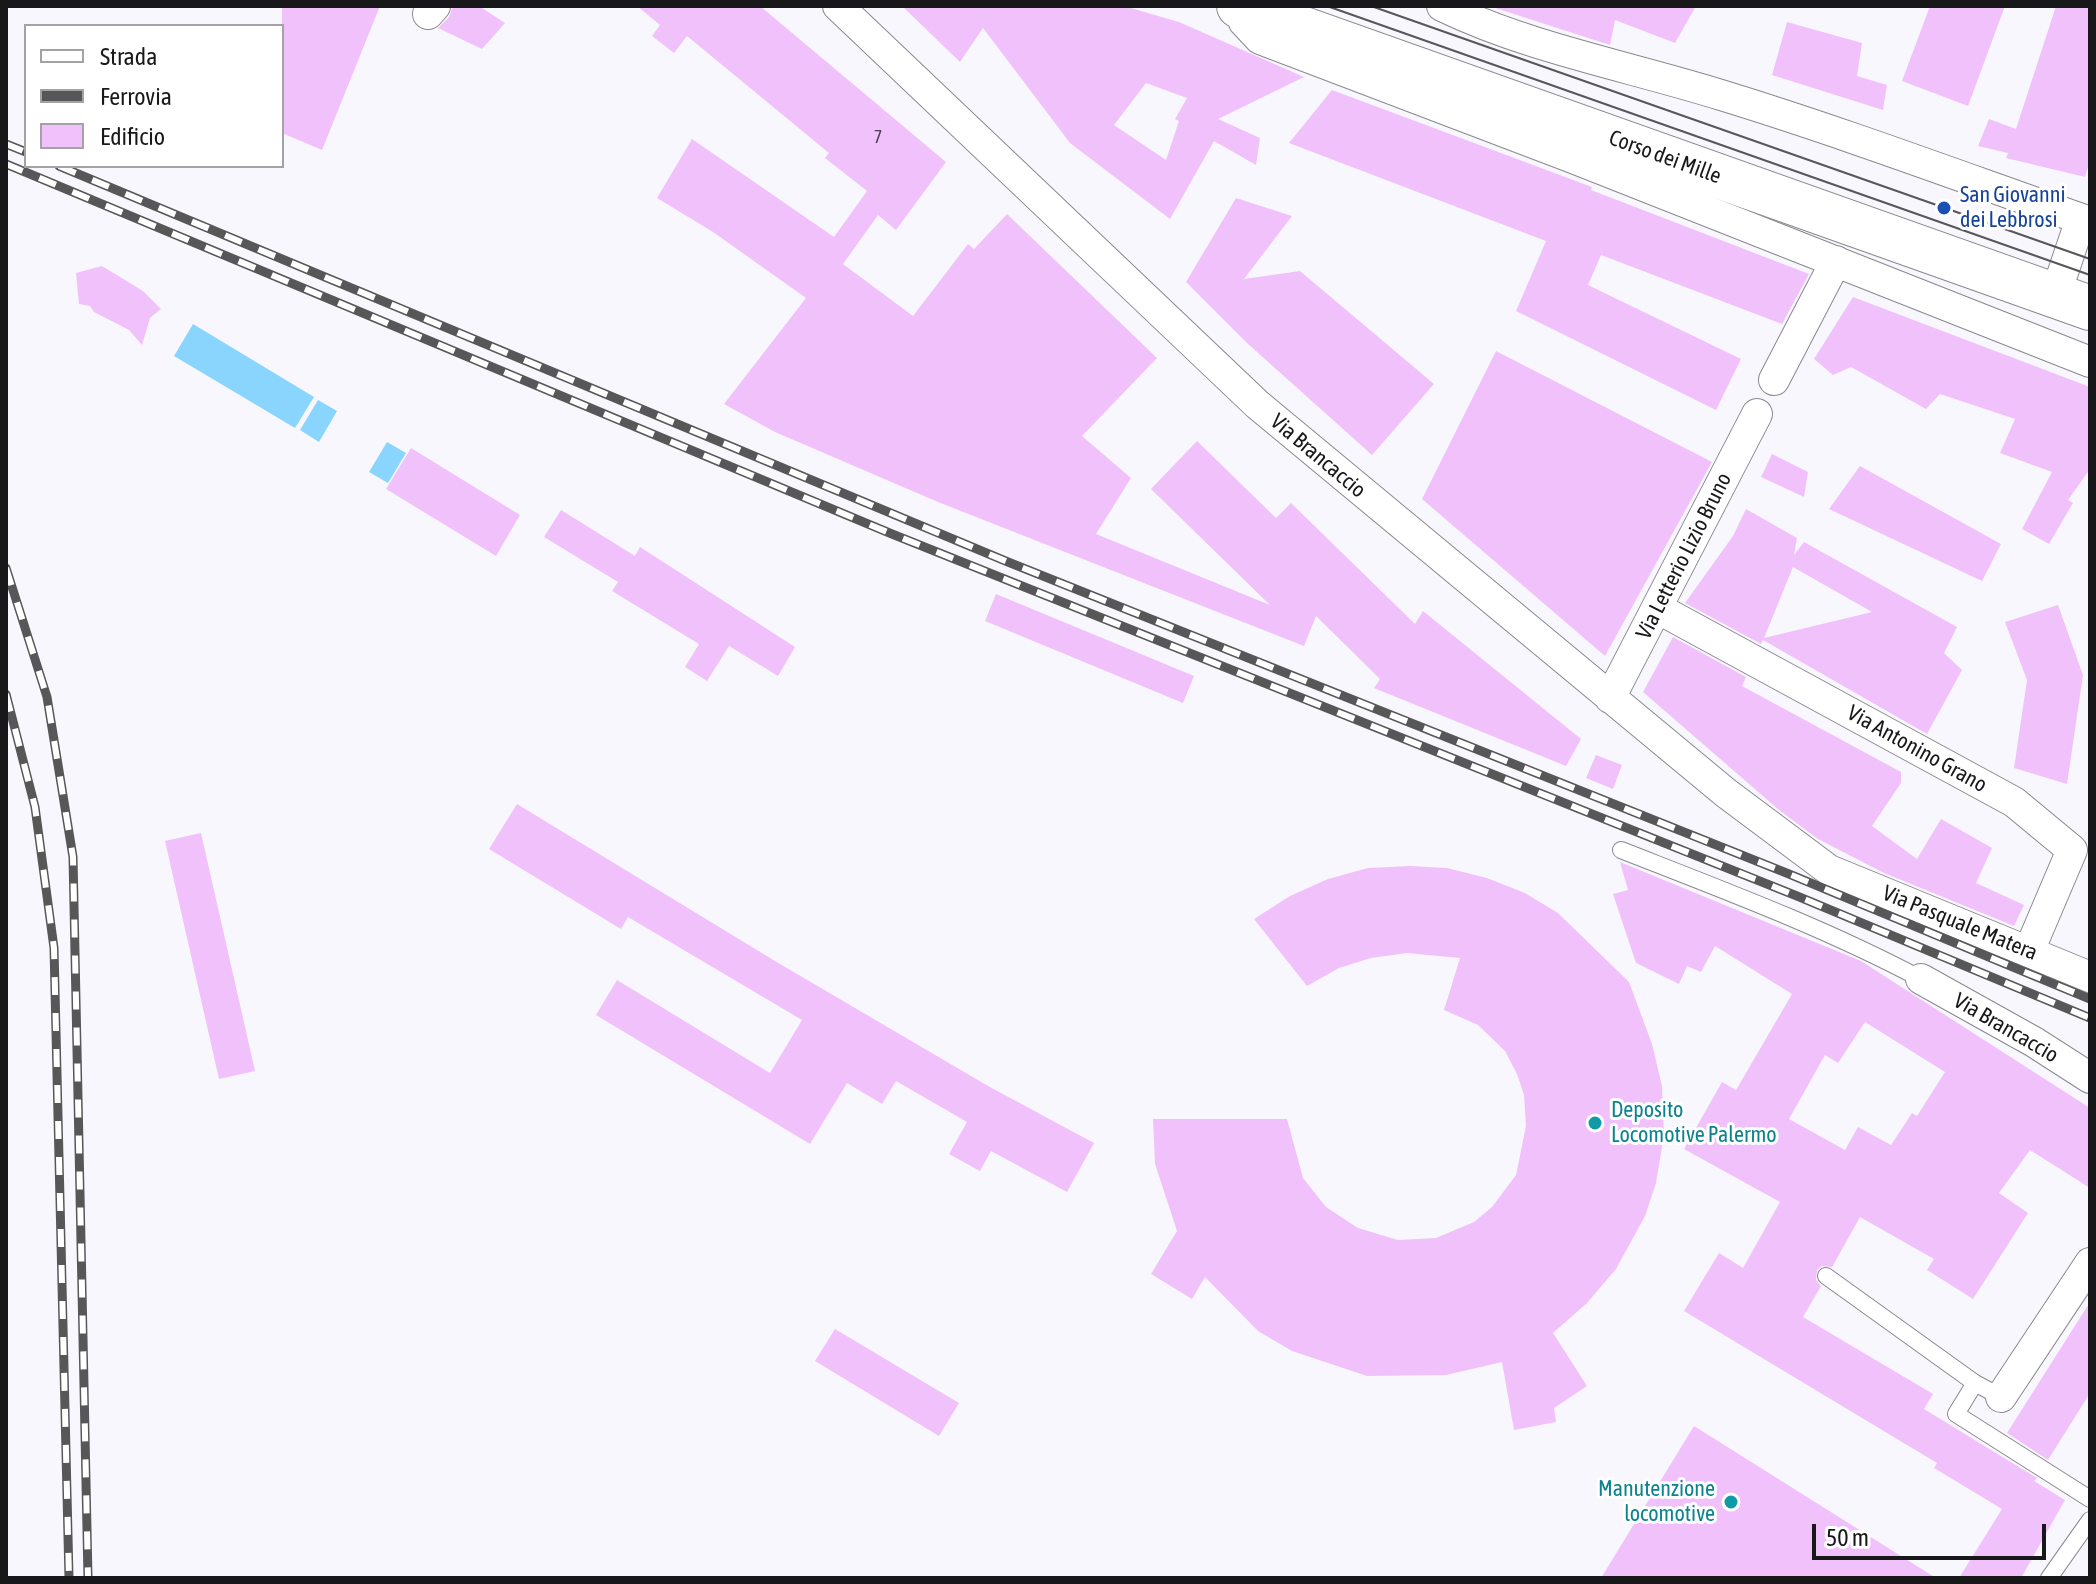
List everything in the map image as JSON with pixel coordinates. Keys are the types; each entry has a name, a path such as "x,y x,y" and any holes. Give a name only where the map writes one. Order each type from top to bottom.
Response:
{"street":[{"name":"Via Brancaccio","path":"838,6 1258,405 1726,793 1829,870"},
{"path":"1442,6 1475,22 1549,46 1817,124 2086,220 2072,302"},
{"path":"1243,7 1244,22 1260,39 2090,362"},
{"name":"Corso dei Mille","path":"1243,7 2072,302"},
{"path":"1774,380 1836,261"},
{"name":"Via Letterio Lizio Bruno","path":"1610,698 1757,414"},
{"name":"Via Antonino Grano","path":"1657,608 2014,802 2072,850 2029,951"},
{"name":"Via Pasquale Matera","path":"1829,870 2090,977"},
{"name":"Via Brancaccio","path":"1921,979 2034,1042 2090,1078"},
{"path":"1988,1390 2090,1263"}],"lane":[{"path":"1621,850 1787,915 1921,979"},
{"path":"1826,1276 1988,1390 1956,1414 2090,1499"},
{"path":"2049,1578 2090,1520"}],"water":[{"path":"193,324 314,397 295,428 174,356"},
{"path":"318,400 337,411 319,442 300,430"},
{"path":"387,442 406,453 388,483 369,472"}],"building":[{"path":"282,6 380,6 322,150 284,134"},
{"path":"453,6 479,6 505,23 482,49 438,28 449,17"},
{"path":"637,6 760,6 946,162 896,230 878,215 843,264 913,316 968,244 974,249 1007,214 1157,358 1082,436 1131,478 1096,534 1270,605 1151,489 1197,441 1276,518 1291,503 1415,624 1423,611 1581,739 1566,766 1374,688 1380,679 1316,616 1304,646 938,502 775,432 724,404 806,298 713,232 657,198 692,139 834,237 867,191 825,158 829,153 687,36 674,53 652,36 660,25"},
{"path":"902,6 1124,6 1179,22 1304,77 1218,119 1260,138 1256,165 1214,141 1170,219 1070,143 983,28 960,62","holes":["1146,83 1187,98 1175,119 1179,121 1166,160 1114,125"]},
{"path":"1489,6 1696,6 1675,43 1615,20 1610,45"},
{"path":"1930,6 2005,6 1968,106 1902,81"},
{"path":"2056,6 2090,6 2090,160 2085,177 2006,158 2008,153 1978,146 1989,119 2016,129"},
{"path":"1787,22 1862,43 1857,76 1887,85 1883,110 1772,75"},
{"path":"1332,90 1592,187 1591,190 1809,274 1782,324 1601,255 1588,285 1741,359 1716,410 1516,311 1546,241 1289,143"},
{"path":"1236,198 1292,216 1244,279 1300,271 1434,384 1372,455 1247,343 1186,282"},
{"path":"102,266 143,291 161,309 150,318 142,345 129,330 94,312 90,306 79,304 76,273"},
{"path":"1853,297 2090,387 2090,469 2068,500 2073,503 2049,544 2022,529 2052,472 2000,453 2015,419 1940,394 1926,409 1851,367 1833,375 1814,359"},
{"path":"1496,351 1712,462 1605,656 1422,499"},
{"path":"411,448 520,515 496,556 386,489"},
{"path":"1772,454 1808,472 1804,497 1761,477"},
{"path":"1860,466 2001,544 1982,581 1829,509"},
{"path":"1746,509 1797,538 1794,555 1804,542 1957,627 1944,653 1962,670 1927,734 1763,640 1761,644 1685,603 1733,536","holes":["1793,567 1872,612 1764,638"]},
{"path":"561,510 635,556 640,547 795,647 778,676 729,646 707,681 685,667 699,644 612,591 618,582 544,537"},
{"path":"996,594 1194,676 1183,703 985,621"},
{"path":"2058,605 2083,675 2067,784 2014,768 2027,680 2005,622"},
{"path":"1673,637 1746,677 1742,686 1901,772 1901,783 1872,826 1917,859 1941,819 1992,848 1976,883 2024,905 2014,926 1884,873 1818,839 1779,810 1643,692"},
{"path":"1596,755 1622,765 1613,789 1586,778"},
{"path":"517,804 775,961 988,1086 1094,1143 1067,1192 991,1151 980,1171 949,1154 967,1122 896,1081 882,1104 847,1083 810,1144 596,1015 617,980 770,1073 802,1020 628,917 621,929 489,849"},
{"path":"201,833 255,1071 219,1079 165,841"},
{"path":"1620,862 1861,961 2090,1108 2090,1188 2030,1150 1999,1193 2028,1213 1973,1299 1927,1270 1934,1259 1860,1217 1832,1267 1822,1266 1817,1270 1816,1280 1821,1286 1803,1317 1933,1394 1924,1409 2037,1478 2034,1481 2065,1500 2021,1578 1959,1578 2002,1509 1934,1468 1937,1463 1684,1311 1719,1253 1743,1268 1780,1202 1684,1149 1722,1082 1736,1090 1792,994 1715,946 1701,972 1687,966 1679,984 1636,963 1613,894 1628,890","holes":["1865,1022 1945,1072 1917,1116 1912,1113 1891,1145 1858,1127 1845,1150 1789,1119 1825,1055 1838,1063"]},
{"name":"Deposito Locomotive Palermo","path":"1368,868 1447,868 1487,878 1525,893 1558,913 1629,982 1652,1044 1662,1086 1664,1135 1656,1183 1645,1216 1616,1269 1586,1304 1553,1333 1587,1386 1554,1408 1556,1422 1514,1430 1502,1362 1446,1375 1367,1376 1292,1351 1258,1331 1205,1277 1192,1299 1151,1274 1177,1231 1155,1164 1153,1119 1287,1119 1303,1178 1326,1207 1358,1228 1398,1240 1436,1238 1474,1222 1492,1207 1516,1175 1526,1126 1524,1095 1517,1074 1505,1051 1478,1025 1444,1010 1460,958 1407,953 1371,958 1339,968 1307,986 1254,919 1290,896 1328,879"},
{"path":"2090,1302 2090,1393 2048,1460 2007,1433"},
{"path":"835,1329 959,1403 939,1436 815,1361"},
{"name":"Manutenzione locomotive","path":"1694,1426 1936,1578 1601,1578"}],"tram line":[{"path":"1327,6 2090,275"},
{"path":"1371,6 2090,259"}],"railway":[{"path":"6,144 24,151"},
{"path":"6,164 892,534 1797,896 2090,1018"},
{"path":"64,168 1008,562 1789,874 2090,999"},
{"path":"6,568 47,697 73,857 88,1578"},
{"path":"6,694 35,807 54,948 69,1578"}],"place":[{"name":"San Giovanni dei Lebbrosi","path":"1944,208"},
{"name":"Deposito Locomotive Palermo","path":"1595,1123"},
{"name":"Manutenzione locomotive","path":"1731,1502"}]}
